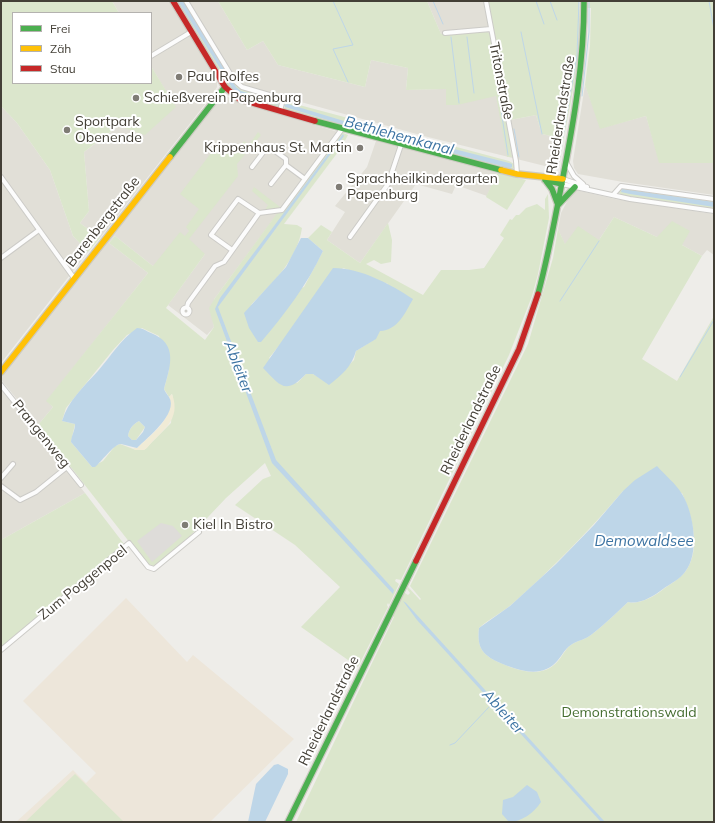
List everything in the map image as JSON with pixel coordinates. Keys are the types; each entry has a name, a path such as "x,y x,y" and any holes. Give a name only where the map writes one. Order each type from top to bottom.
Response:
{"main road":[{"path":"173,1 225,88 239,99 401,145 517,174 536,177 556,177 562,181"},
{"name":"Rheiderlandstraße","path":"288,822 519,349 533,314 544,279 566,162 582,61 584,1"},
{"name":"Barenbergstraße","path":"1,372 225,88"},
{"path":"536,177 546,181 562,181"},
{"path":"546,181 552,189 558,206 575,187"}],"street":[{"path":"186,1 234,80 242,87 284,99 280,111"},
{"name":"Tritonstraße","path":"486,1 516,161 517,174"},
{"path":"445,33 491,29"},
{"path":"152,55 191,32"},
{"path":"232,250 211,235 238,199 259,213 282,210 342,129"},
{"path":"350,237 388,184 401,145"},
{"path":"252,167 268,146 286,159 286,164 305,179"},
{"path":"566,162 574,176 583,185 590,189"},
{"path":"271,184 286,164"},
{"path":"1,177 74,278"},
{"path":"562,181 583,185"},
{"path":"562,181 575,187 613,195 714,211"},
{"path":"613,195 621,186 714,199"},
{"path":"187,307 188,302 215,266 224,262 259,213"},
{"path":"1,258 39,230"},
{"name":"Prangenweg","path":"1,384 81,484"},
{"path":"1,478 13,464"},
{"path":"1,486 20,500 36,492 67,467"},
{"name":"Zum Poggenpoel","path":"1,650 129,544 148,567 154,569 199,532"}],"shaded area":[{"path":"112,1 170,1 217,82 217,87 210,98 100,238 80,223 89,211 84,152 119,126 175,107 152,68 152,12 118,12"},
{"path":"188,1 218,1 247,50 263,41 278,65 365,87 371,60 408,68 406,90 440,89 441,34 427,1 488,1 510,120 536,115 542,134 560,138 563,142 559,168 557,169 424,136 243,86 237,82"},
{"path":"585,85 601,128 646,116 660,163 714,163 714,195 578,174 574,168 573,161"},
{"path":"226,96 238,102 338,132 215,298 211,307 214,327 207,335 168,305 205,254 153,266 115,236 109,243 148,273 47,401 53,407 38,425 2,381 2,376 222,97"},
{"path":"1,106 17,123 50,170 73,236 88,252 1,363"},
{"path":"376,141 464,163 497,173 487,196 456,185 452,194 416,184 360,263 327,240 345,212 335,206 367,167"},
{"path":"576,190 615,199 714,214 714,255 707,250 702,256 682,245 657,237 614,217 599,240 565,245 558,229 561,213 571,194"},
{"path":"1,388 85,493 1,540"},
{"path":"161,523 173,526 182,536 152,562 137,541"},
{"path":"126,598 187,662 193,655 294,739 210,822 16,822 73,770 86,783 96,773 23,701"}],"green space":[{"name":"Sportpark Obenende","path":"1,1 112,1 118,12 12,12 12,84 152,84 152,68 176,107 145,135 118,126 84,152 89,211 80,223 100,238 88,252 73,236 50,170 17,123 1,106"},
{"path":"175,1 184,1 232,81 237,86 278,99 280,103 278,107 240,97 228,89 195,30"},
{"path":"218,1 427,1 441,34 484,30 490,34 512,146 510,149 512,157 507,157 496,96 457,105 446,105 446,89 406,90 408,68 371,60 365,87 278,65 263,41 247,50"},
{"path":"488,1 579,1 580,19 576,72 563,142 560,138 542,134 536,115 510,120"},
{"path":"587,1 714,1 714,163 659,163 646,116 600,129 585,85 590,46 591,8 587,8"},
{"path":"288,102 509,161 514,164 514,168 512,170 391,140 284,110 285,104"},
{"path":"258,132 261,135 237,164 238,176 189,239 205,254 166,308 205,340 214,327 209,308 215,298 278,212 281,211 341,132 348,135 341,148 284,224 297,225 302,228 295,251 275,280 251,305 304,287 323,251 308,238 321,225 332,232 327,240 360,263 388,223 392,240 391,262 381,264 374,260 366,264 423,295 441,270 469,270 484,268 504,238 500,235 510,219 512,220 526,208 537,204 545,210 545,199 548,194 549,218 538,274 532,296 509,355 401,580 396,579 395,581 399,584 389,605 388,603 387,605 388,607 358,667 301,627 340,587 295,545 235,505 263,479 271,476 265,463 226,498 157,568 148,566 38,425 53,407 46,401 148,273 109,243 115,236 153,266 180,232 185,236 189,231 186,227 199,209 180,194 217,145 229,154 237,145 240,147 244,141 249,145","holes":["343,268 388,284 375,339 356,351 354,360 329,384 313,374 306,374 297,383 269,358","142,328 159,336 169,370 164,389 169,397 172,394 173,398 171,423 144,450 136,450 120,444 115,446 103,461 92,467 71,442 75,424 62,421 66,408 127,335"]},
{"path":"497,173 526,180 507,210 486,197"},
{"path":"254,187 280,208 265,210 268,205 252,191"},
{"path":"622,187 714,200 714,209 621,195 618,191"},
{"name":"Demonstrationswald","path":"614,217 657,237 672,221 690,231 682,245 702,256 642,359 677,381 714,316 714,822 296,822 394,617 391,615 402,593 408,595 410,593 407,589 408,587 420,600 421,599 410,586 528,344 553,258 558,229 565,244 578,226 599,240","holes":["623,491 682,493 692,522 694,543 690,563 680,577 650,598 632,603 628,602 591,635 571,645 552,667 545,670 529,672 513,668 492,659 481,649 479,628 511,605 555,564 583,536"]},
{"path":"139,421 145,427 136,440 132,440 128,436 129,431 133,425"},
{"path":"85,493 124,544 1,647 1,540"},
{"path":"75,774 124,822 25,822"}],"sand":[{"path":"172,394 174,411 172,418 164,430 147,448 144,450 135,450 133,448 137,448 160,426 165,419 168,413 169,397"}],"water":[{"path":"178,1 183,1 236,87 241,91 277,101 278,105 240,95 234,91"},
{"name":"Bethlehemkanal","path":"288,104 344,121 509,163 512,164 512,167 510,168 351,127 285,107 284,105"},
{"name":"Ableiter","path":"343,134 344,136 218,307 276,460 394,590 393,594 272,463 215,309 220,298"},
{"path":"622,189 714,202 714,207 630,194 621,192"},
{"path":"301,238 308,238 323,251 310,276 295,299 261,342 258,342 249,328 244,313 286,267"},
{"path":"333,268 365,274 395,288 413,299 400,320 392,328 380,331 376,339 356,351 346,370 329,385 313,374 306,374 293,385 283,386 263,368"},
{"path":"137,328 141,328 160,338 166,343 169,350 170,365 164,389 171,403 170,410 166,418 154,432 137,448 118,444 95,467 92,467 71,442 75,424 62,421 68,407 77,394","holes":["139,421 145,427 143,432 136,440 132,440 128,436 129,431"]},
{"name":"Demowaldsee","path":"657,466 680,490 690,512 694,533 693,555 690,564 683,575 651,597 642,601 632,603 628,602 591,635 569,646 552,666 545,670 529,672 513,668 488,656 481,649 479,628 510,606 556,564 594,525 623,491 635,480"},
{"name":"Ableiter","path":"403,601 605,822 601,822 417,620"},
{"path":"278,764 288,769 288,774 265,822 248,822 256,784 274,765"},
{"path":"527,785 537,792 541,802 535,810 523,819 509,822 502,814 503,800 513,797"}],"waterway":[{"path":"333,1 353,45 333,49 348,82"},
{"path":"433,1 443,24"},
{"path":"536,1 544,24"},
{"path":"550,1 557,20"},
{"path":"563,137 577,55 579,1"},
{"path":"582,96 589,32 589,1"},
{"path":"709,1 714,29"},
{"path":"521,32 542,134"},
{"path":"451,37 459,103"},
{"path":"467,37 474,93"},
{"path":"499,97 508,155"},
{"path":"514,129 519,157"},
{"path":"560,301 599,241"},
{"path":"680,377 714,320"},
{"name":"Ableiter","path":"450,745 455,743 489,707"}],"traffic: fast":[{"path":"538,294 554,224 574,114 584,24 584,1"},
{"path":"170,157 225,87"},
{"path":"315,121 501,170"},
{"path":"545,180 562,184"},
{"path":"546,181 552,189 558,205"},
{"path":"558,205 575,187"},
{"path":"288,822 416,561"}],"traffic: slow":[{"path":"1,372 170,157"},
{"path":"501,170 517,174 563,179"}],"traffic: jam":[{"path":"173,1 225,87 239,99 315,121"},
{"path":"416,561 519,349 538,294"}],"place":[{"name":"Paul Rolfes","path":"179,77"},
{"name":"Schießverein Papenburg","path":"136,98"},
{"name":"Sportpark Obenende","path":"67,130"},
{"name":"Krippenhaus St. Martin","path":"360,148"},
{"name":"Sprachheilkindergarten Papenburg","path":"339,187"},
{"name":"Kiel In Bistro","path":"185,525"}]}
